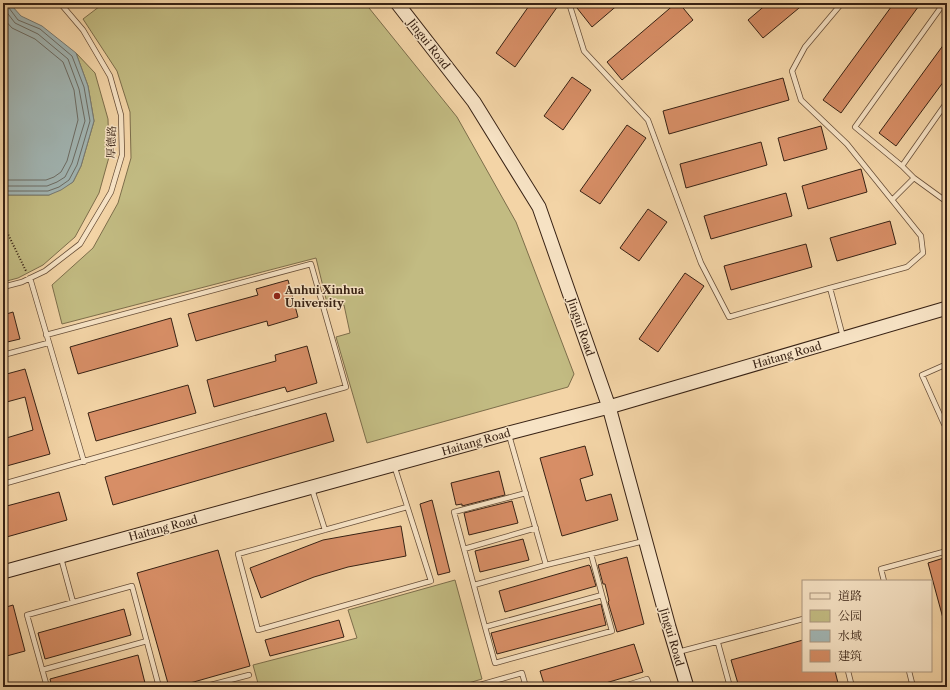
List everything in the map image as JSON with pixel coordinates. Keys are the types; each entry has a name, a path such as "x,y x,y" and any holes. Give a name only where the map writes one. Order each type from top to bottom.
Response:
{"street":[{"name":"Jingui Road","path":"397,3 474,102 539,207 609,407 687,687"},
{"name":"Haitang Road","path":"3,572 609,407 947,308"}],"lane":[{"name":"厚德路","path":"3,287 30,278 45,271 80,244 111,192 122,156 121,115 110,76 83,30 60,3"},
{"path":"569,3 584,52 648,120 701,263 729,317 907,267 923,252 921,236 847,144 801,100 792,71 805,47 842,3"},
{"path":"944,3 855,126 914,178 947,202"},
{"path":"902,166 947,102"},
{"path":"892,200 914,178"},
{"path":"3,484 346,387 311,264 46,335"},
{"path":"30,278 84,462"},
{"path":"830,288 844,338"},
{"path":"3,355 48,342"},
{"path":"947,364 922,375 944,424 947,422"},
{"path":"509,433 546,565"},
{"path":"394,465 431,582 258,630 238,554 407,507"},
{"path":"312,488 325,530"},
{"path":"526,493 454,512 495,663 612,631 591,554"},
{"path":"464,549 536,528"},
{"path":"474,585 546,565 646,541"},
{"path":"884,580 881,569 947,551"},
{"path":"60,557 73,602"},
{"path":"47,687 27,615 132,586 160,687"},
{"path":"485,627 602,595"},
{"path":"677,653 802,618"},
{"path":"42,670 147,641"},
{"path":"718,642 730,687"},
{"path":"848,672 852,687"},
{"path":"909,672 913,687"},
{"path":"473,687 522,673 526,687"},
{"path":"203,687 249,675"},
{"path":"621,687 647,679 650,687"}],"path":[{"path":"3,224 30,278"}],"green space":[{"path":"104,3 365,3 457,117 516,222 574,374 568,387 367,443 336,337 350,333 344,305 328,307 316,258 62,324 52,285 93,248 118,203 131,158 130,112 117,71 83,19"},
{"path":"76,53 95,73 108,119 109,157 99,193 75,237 43,265 18,278 3,282 3,195 49,195 73,182 81,166 94,121 88,86"},
{"path":"455,580 482,679 455,687 259,687 253,665 357,638 348,610"}],"water":[{"path":"3,3 12,3 12,6 21,16 42,26 76,53 88,86 94,121 81,166 73,182 61,190 49,195 3,195"}],"building":[{"path":"531,3 560,3 515,67 496,53"},
{"path":"583,3 620,3 592,27 577,8"},
{"path":"676,3 679,3 693,20 622,80 607,62"},
{"path":"768,3 805,3 763,38 748,20"},
{"path":"894,3 921,3 841,113 823,100"},
{"path":"947,40 947,77 896,146 879,133"},
{"path":"572,77 591,90 563,130 544,116"},
{"path":"783,78 789,100 669,134 663,111"},
{"path":"627,125 646,138 600,204 580,191"},
{"path":"821,126 827,149 784,161 778,138"},
{"path":"761,142 767,165 686,188 680,164"},
{"path":"861,169 867,192 808,209 802,186"},
{"path":"786,193 792,216 711,239 704,216"},
{"path":"648,209 667,222 639,261 620,248"},
{"path":"890,221 896,244 837,261 830,238"},
{"path":"806,244 812,267 731,290 724,266"},
{"path":"685,273 704,286 658,352 639,339"},
{"path":"288,280 298,317 268,326 267,321 196,341 188,314 258,295 256,289"},
{"path":"13,312 20,339 3,343 3,315"},
{"path":"171,318 178,346 78,374 70,347"},
{"path":"307,346 317,383 287,392 285,387 214,407 207,380 276,361 275,355"},
{"path":"25,369 50,454 3,467 3,439 33,430 25,397 3,403 3,375"},
{"path":"188,385 196,413 96,441 88,413"},
{"path":"326,413 334,441 113,505 105,477"},
{"path":"585,446 593,475 580,479 586,501 611,494 618,520 562,536 540,458"},
{"path":"499,471 505,495 462,506 462,504 456,505 451,483"},
{"path":"59,492 67,520 3,538 3,507"},
{"path":"432,500 450,572 438,575 420,504"},
{"path":"512,501 518,523 469,535 464,513"},
{"path":"401,526 406,556 348,567 314,577 261,598 250,568 323,540"},
{"path":"523,539 529,560 480,572 475,551"},
{"path":"218,550 250,666 176,687 169,687 137,573"},
{"path":"627,557 644,624 617,632 608,602 605,584 603,584 598,565"},
{"path":"947,557 947,622 944,622 928,563"},
{"path":"589,565 596,586 505,612 499,591"},
{"path":"601,604 606,625 497,654 491,633"},
{"path":"13,605 25,651 3,657 3,608"},
{"path":"124,609 131,635 45,659 38,633"},
{"path":"339,620 344,637 270,656 265,640"},
{"path":"802,640 802,672 835,672 839,687 739,687 731,660"},
{"path":"634,644 643,672 592,687 545,687 540,671"},
{"path":"138,655 146,687 52,687 50,679"}],"place":[{"name":"Anhui Xinhua University","path":"277,296"}]}
